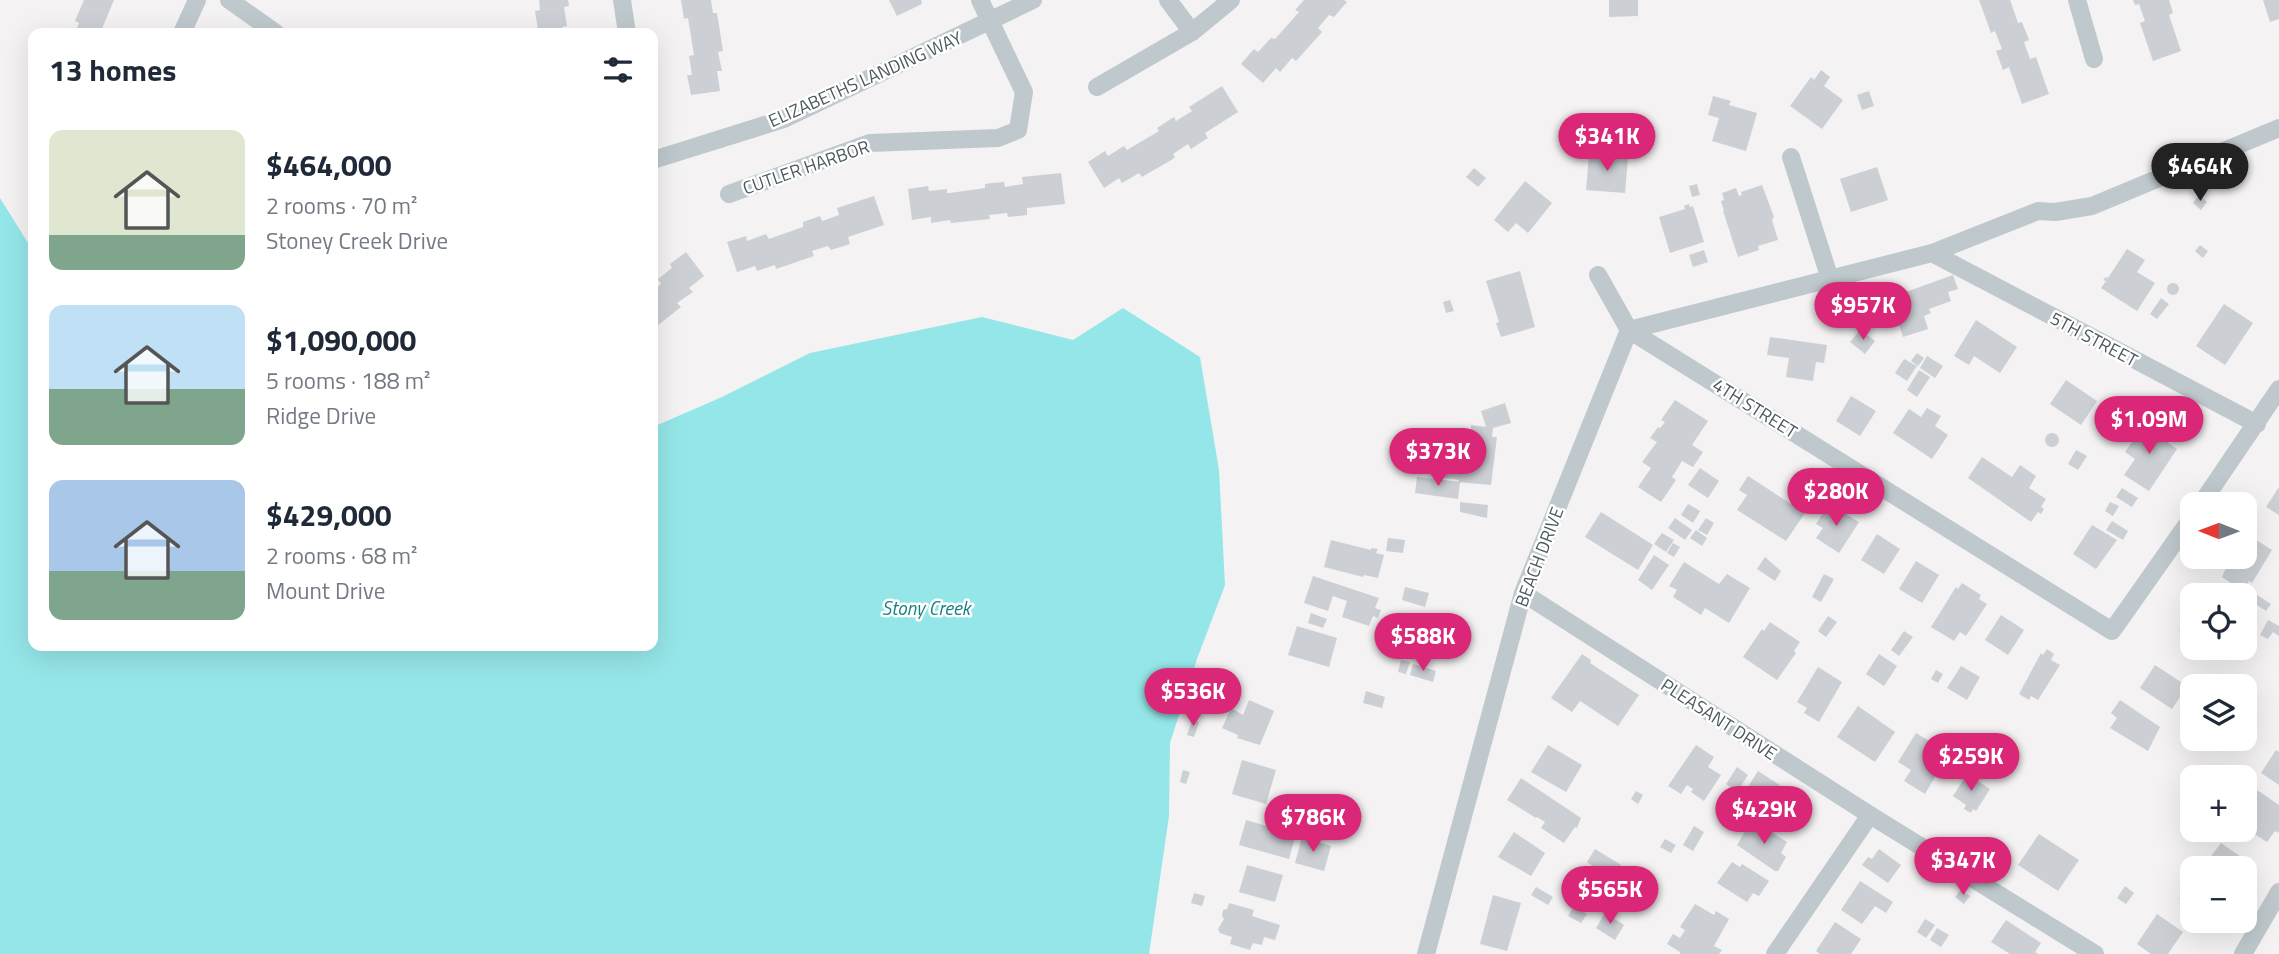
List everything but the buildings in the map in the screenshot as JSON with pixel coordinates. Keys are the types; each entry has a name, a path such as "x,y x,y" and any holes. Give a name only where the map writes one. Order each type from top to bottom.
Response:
{"street":[{"path":"184,28 197,0"},
{"path":"229,0 269,28"},
{"path":"622,0 626,28"},
{"path":"979,0 990,22"},
{"name":"ELIZABETHS LANDING WAY","path":"658,158 784,119 1033,0"},
{"path":"1168,0 1192,32"},
{"path":"1097,87 1192,32 1231,0"},
{"path":"2077,0 2094,59"},
{"name":"CUTLER HARBOR","path":"729,194 870,144 998,138 1018,130 1024,92 990,22"},
{"path":"1629,330 1933,253 2038,211 2055,212 2092,206 2279,128"},
{"path":"1791,157 1830,279"},
{"name":"5TH STREET","path":"1933,253 2256,425"},
{"name":"4TH STREET","path":"1598,275 1629,330 2112,631 2180,534"},
{"name":"BEACH DRIVE","path":"1426,954 1523,593 1629,330"},
{"path":"2209,492 2279,389"},
{"name":"PLEASANT DRIVE","path":"1523,593 2076,949 2095,954"},
{"path":"1775,954 1870,815"},
{"path":"2243,954 2279,892"}],"water":[{"name":"Stony Creek","path":"0,198 28,243 28,651 658,651 658,425 722,397 810,353 982,317 1073,340 1123,308 1200,357 1219,470 1225,585 1197,659 1170,743 1169,816 1149,954 0,954"}]}
